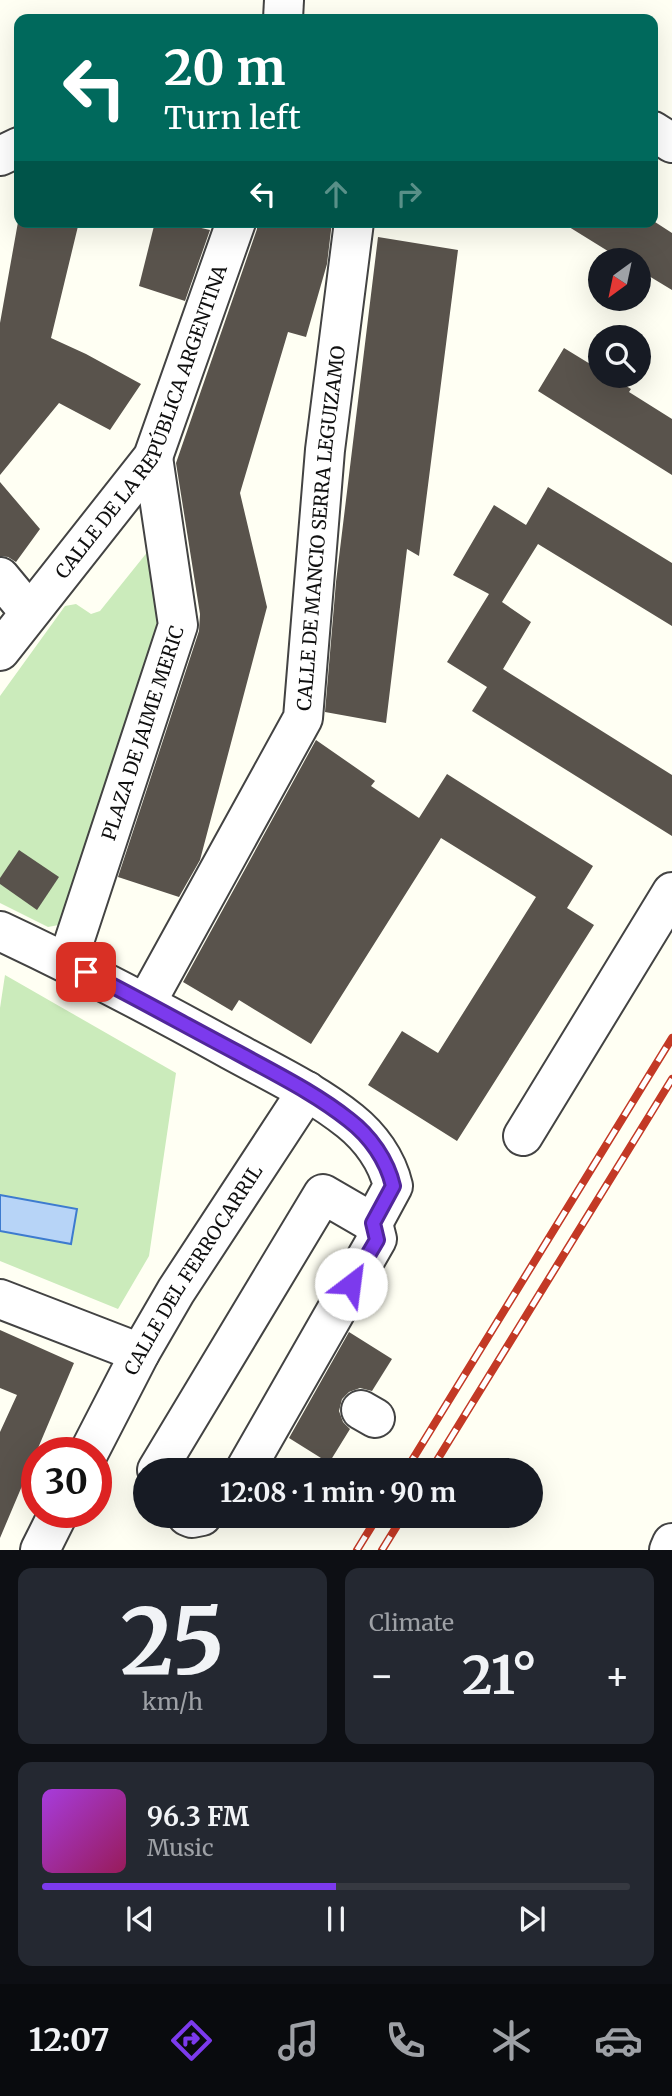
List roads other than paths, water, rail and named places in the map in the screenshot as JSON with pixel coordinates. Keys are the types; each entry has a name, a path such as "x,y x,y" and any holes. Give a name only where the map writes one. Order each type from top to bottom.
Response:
{"street":[{"name":"CALLE DE LA REPÚBLICA ARGENTINA","path":"29,612 153,457 234,228"},
{"name":"CALLE DE MANCIO SERRA LEGUIZAMO","path":"146,1003 303,718 325,450 353,228"},
{"name":"PLAZA DE JAIME MERIC","path":"67,963 178,625 153,457"},
{"path":"0,578 29,612 0,650"},
{"path":"523,1136 672,892"},
{"path":"0,931 146,1003 307,1091 349,1120 364,1134 390,1171 393,1186 373,1223 377,1240 252,1458"},
{"name":"CALLE DEL FERROCARRIL","path":"97,1437 176,1291 307,1091"},
{"path":"164,1458 323,1194 373,1223"},
{"path":"0,1299 140,1353"},
{"path":"40,1550 52,1528"},
{"path":"669,1550 672,1543"}],"water":[{"path":"0,1195 77,1209 71,1244 0,1231"}],"railway":[{"path":"413,1458 672,1038"},
{"path":"438,1458 672,1079"},
{"path":"357,1550 371,1528"},
{"path":"382,1550 396,1528"}]}
